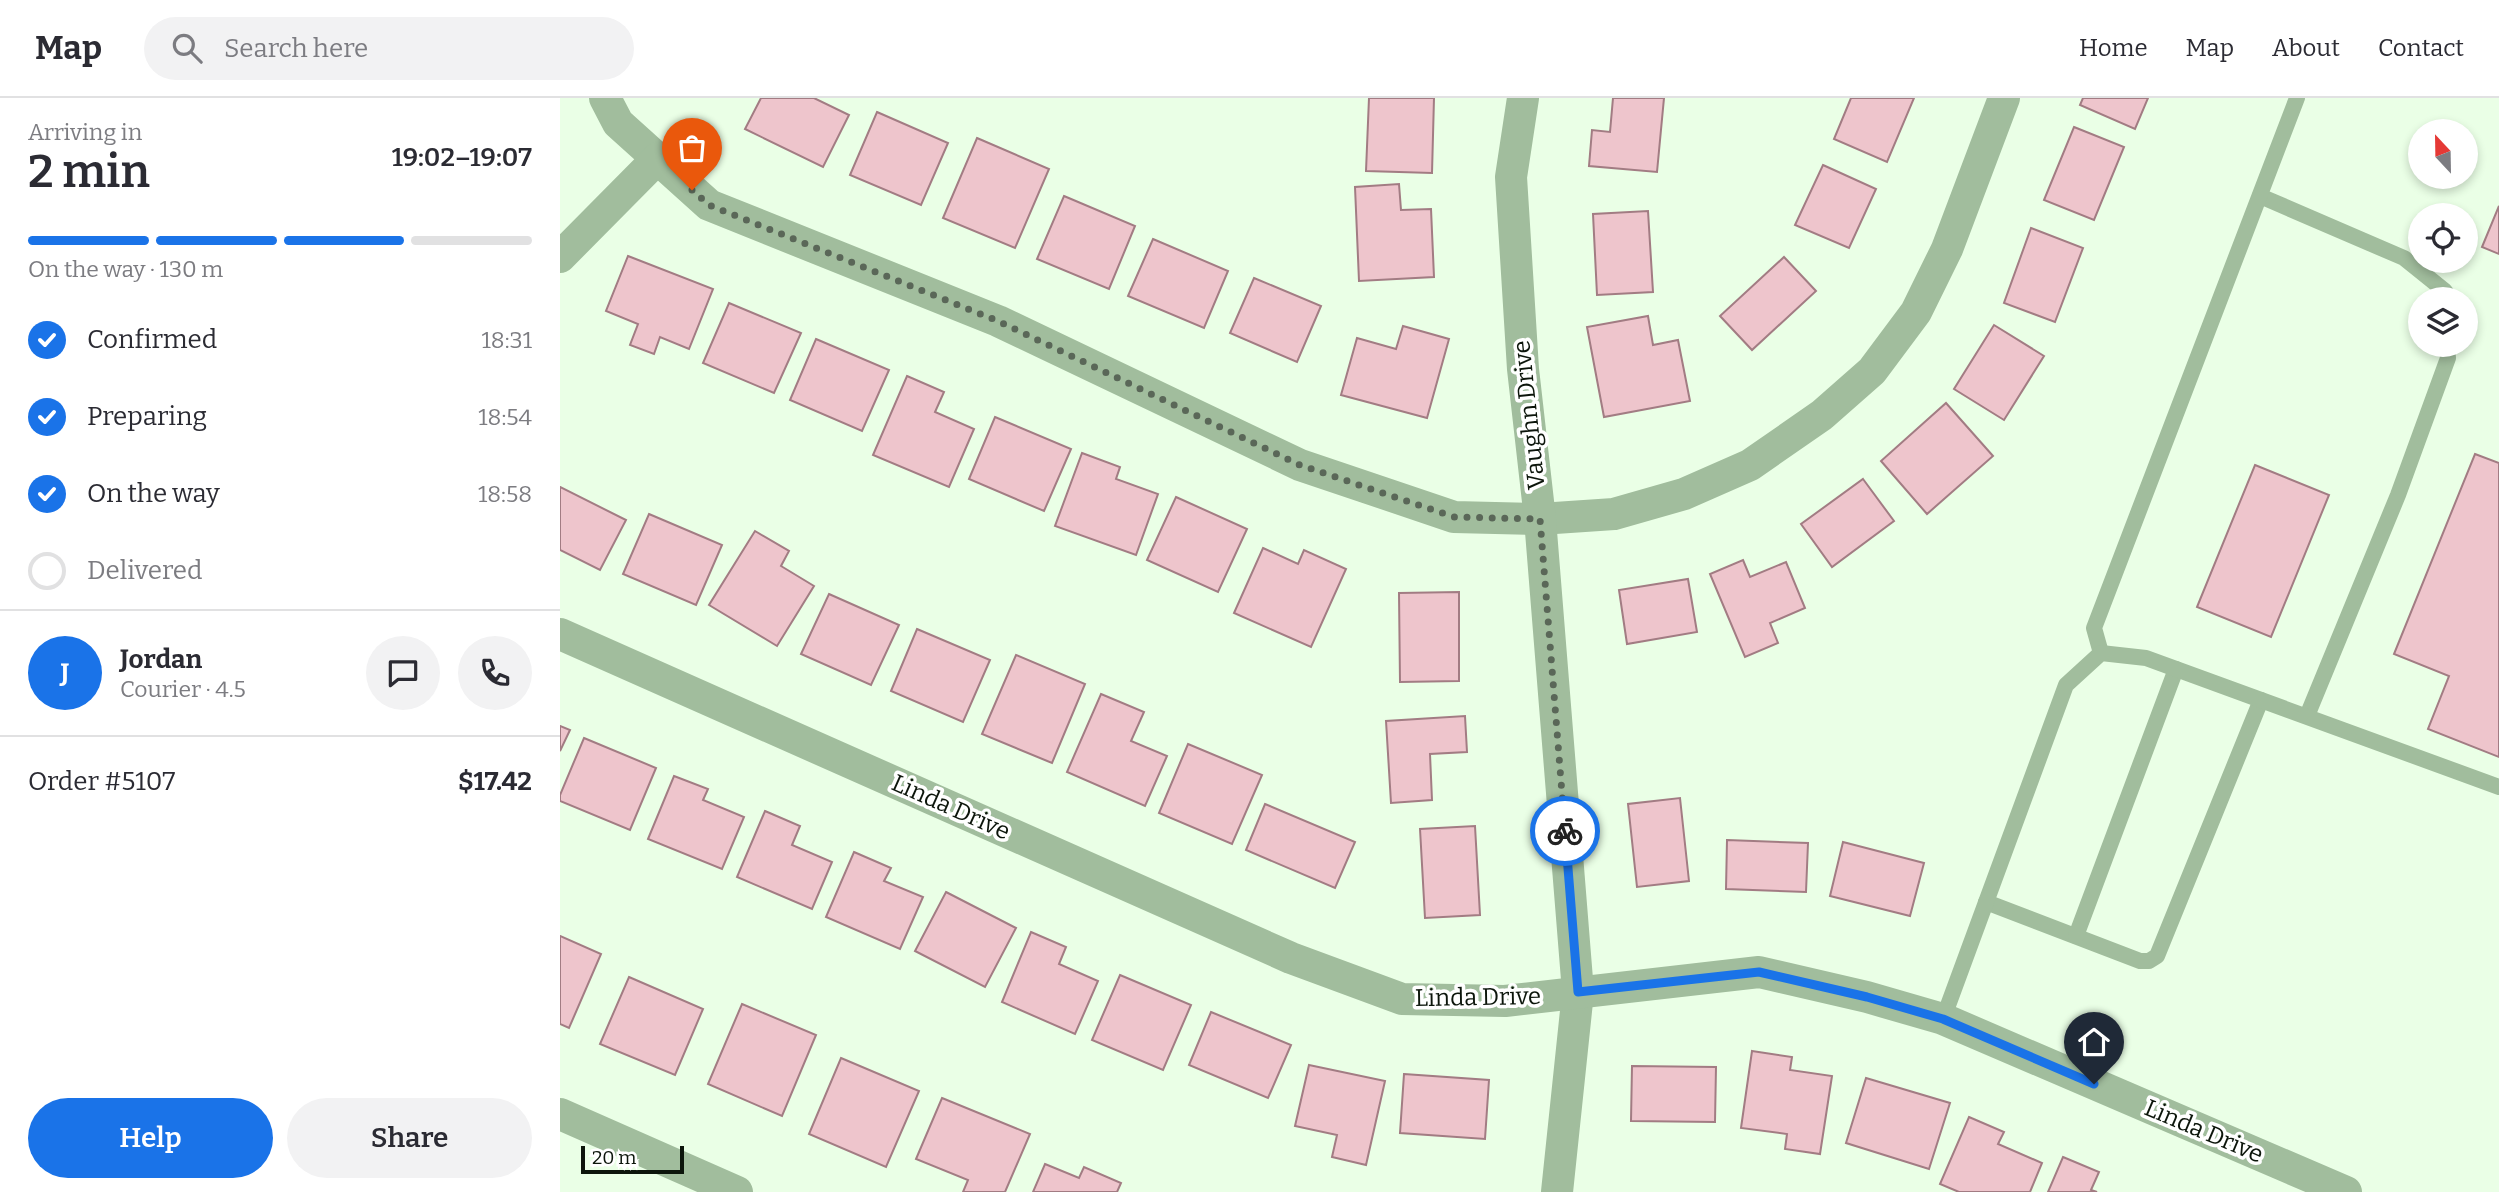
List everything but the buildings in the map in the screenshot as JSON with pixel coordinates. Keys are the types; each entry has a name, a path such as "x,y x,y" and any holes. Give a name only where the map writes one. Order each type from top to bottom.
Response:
{"street":[{"path":"605,98 618,123 709,205 998,321 1300,465 1454,517 1540,519 1614,514 1684,494 1750,465 1822,415 1872,371 1916,312 1947,250 2004,98"},
{"name":"Vaughn Drive","path":"1523,98 1511,177 1523,369 1540,519 1578,992 1557,1192"},
{"path":"560,257 658,158"},
{"name":"Linda Drive","path":"560,634 1291,958 1402,999 1505,1001 1759,972 1867,997 1943,1019 2346,1192"},
{"path":"560,1114 737,1192"}],"lane":[{"path":"2101,653 2094,628 2297,98"},
{"path":"2260,195 2404,258 2441,287"},
{"path":"2307,716 2398,495 2448,357"},
{"path":"1943,1019 2067,685 2101,653 2146,658 2499,786"},
{"path":"2076,936 2176,669"},
{"path":"1986,902 2140,961 2148,961 2157,956 2261,700"}],"way so far":[{"path":"692,190 709,205 998,321 1300,465 1454,517 1540,519 1565,831"}],"route":[{"path":"1565,831 1578,992 1759,972 1867,997 1943,1019 2094,1084"}]}
